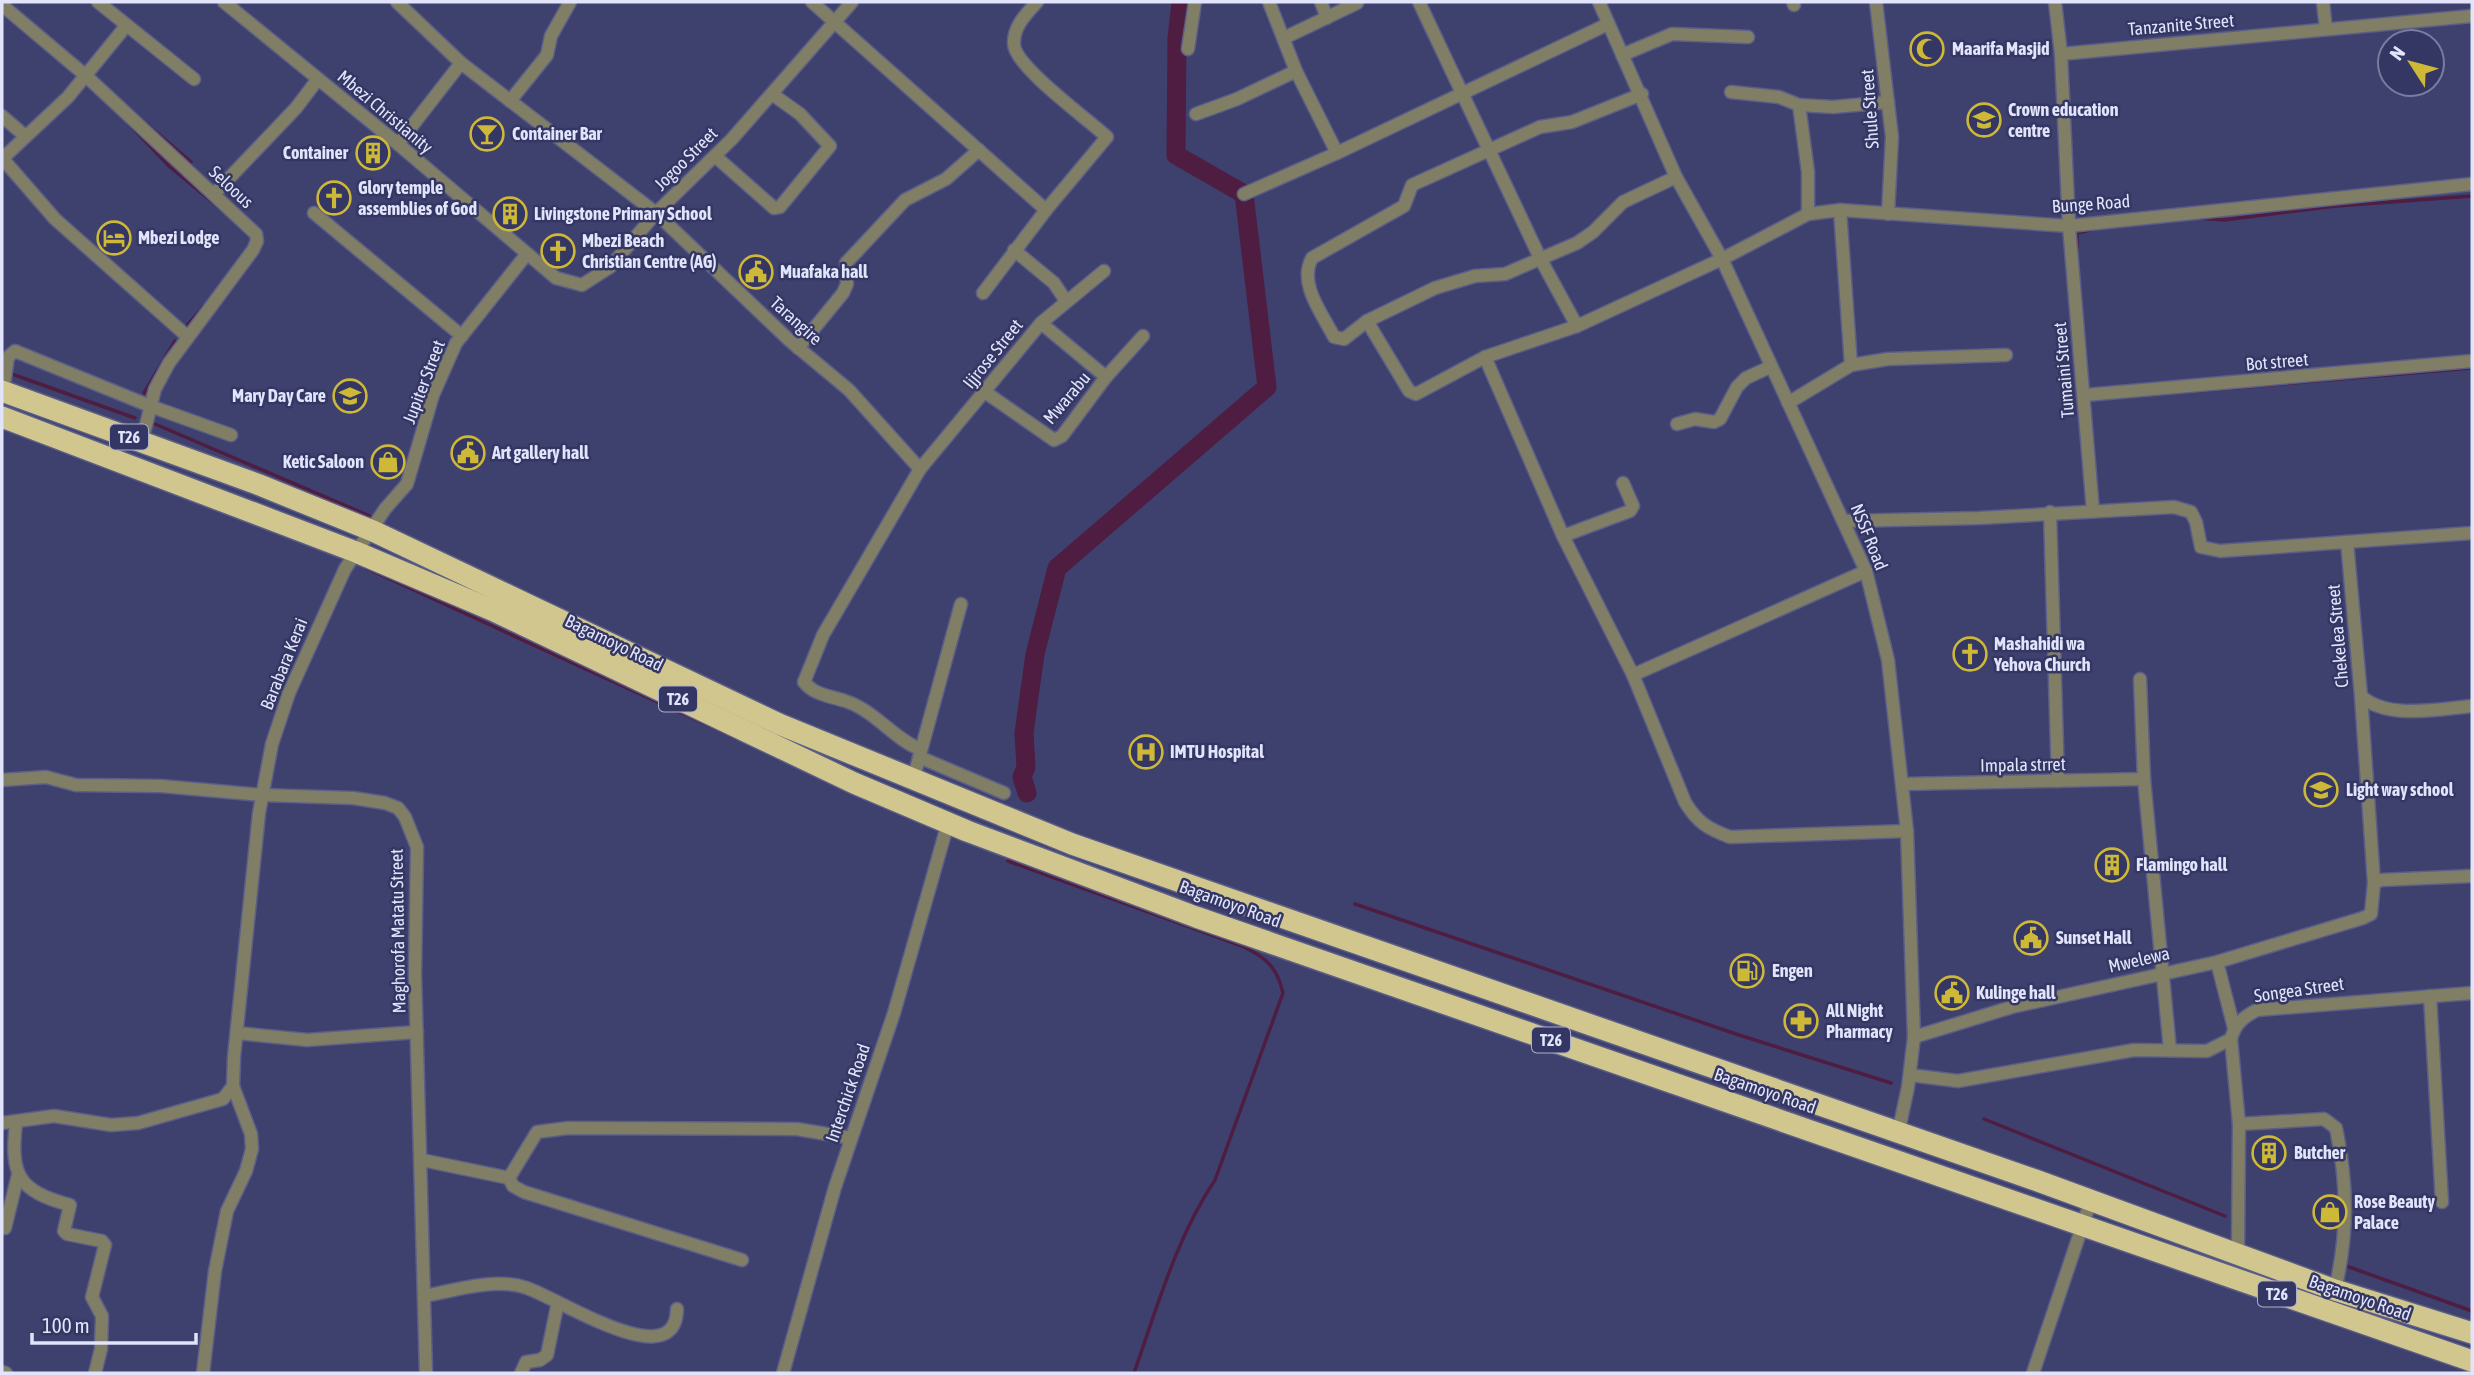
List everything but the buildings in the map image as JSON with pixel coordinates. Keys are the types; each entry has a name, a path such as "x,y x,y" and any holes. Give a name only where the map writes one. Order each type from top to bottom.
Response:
{"highway":[{"name":"Bagamoyo Road","path":"2,391 142,441 373,531 767,719 1009,819 2238,1252 2335,1290 2472,1333"},
{"name":"Bagamoyo Road","path":"2,417 356,552 492,610 854,783 1000,844 1196,917 2472,1361"}],"street":[{"path":"98,2 194,79"},
{"name":"Mbezi Christianity","path":"224,2 398,144 526,255"},
{"name":"Tarangire","path":"397,2 461,64 656,214 798,348 849,390 920,468"},
{"path":"510,101 543,62 551,36 570,2"},
{"path":"812,2 1046,210"},
{"name":"Jogoo Street","path":"526,255 556,278 582,285 610,267 656,214 715,156 772,94 852,2"},
{"path":"984,293 1014,250 1107,136 1044,85 1020,60 1013,46 1017,26 1037,2"},
{"path":"1188,49 1195,2"},
{"path":"1269,2 1296,71 1337,153"},
{"path":"1321,2 1327,18"},
{"path":"1419,2 1541,260 1577,326"},
{"name":"NSSF Road","path":"1599,2 1642,94 1676,177 1722,259 1770,367 1846,521 1866,571 1888,660 1907,831 1914,1037 1910,1075 1898,1134"},
{"name":"Shule Street","path":"1875,2 1892,137 1888,214"},
{"name":"Tumaini Street","path":"2055,2 2061,54 2069,226 2093,511"},
{"path":"2323,2 2326,29"},
{"path":"1284,38 1357,3"},
{"name":"Seloous","path":"2,5 85,75 256,234 257,241 169,363 150,406 142,441"},
{"name":"Tanzanite Street","path":"2061,54 2472,16"},
{"path":"1244,194 1463,95 1608,24"},
{"path":"126,26 61,104 2,159 55,219 188,337"},
{"path":"1622,55 1672,34 1748,37"},
{"path":"398,144 461,64"},
{"path":"1196,114 1237,99 1296,71"},
{"path":"214,194 296,107 318,79"},
{"path":"1731,92 1779,97 1799,105 1833,107 1888,102"},
{"path":"715,156 774,208 780,207 830,146 800,114 772,94"},
{"path":"1642,94 1572,122 1540,127 1412,185 1404,206 1312,258 1306,269 1307,284 1334,337 1344,340 1367,321 1435,289 1475,276 1505,274 1541,260 1593,232 1623,202 1676,177"},
{"path":"1799,105 1808,172 1808,214"},
{"path":"2,116 25,136"},
{"path":"798,348 843,293 847,284 846,263 867,238 905,200 946,179 979,150"},
{"name":"Bunge Road","path":"1367,321 1412,393 1422,391 1485,357 1577,326 1722,259 1808,214 1840,211 2069,226 2472,184"},
{"path":"1840,211 1851,365"},
{"path":"314,212 462,336"},
{"path":"1014,250 1054,283 1066,301"},
{"name":"Jupiter Street","path":"356,552 407,484 433,395 447,361 462,336 526,255"},
{"name":"Ijjrose Street","path":"920,468 1041,323 1104,271"},
{"name":"Mwarabu","path":"1041,323 1106,377"},
{"name":"Mwarabu","path":"985,392 1054,440 1062,436 1106,377 1143,336"},
{"path":"2,391 8,357 15,351 150,406 231,435"},
{"path":"1788,403 1851,365 1888,359 2006,355"},
{"path":"1485,357 1563,536 1633,675 1685,802 1696,820 1709,830 1730,837 1768,838 1907,831"},
{"name":"Bot street","path":"2085,395 2472,361"},
{"path":"1677,424 1695,419 1714,422 1720,419 1737,387 1746,378 1770,367"},
{"path":"920,468 823,635 804,682 811,690 848,702 877,717 920,753 1004,793"},
{"path":"1563,536 1630,511 1633,506 1623,483"},
{"path":"1846,521 2186,508 2196,523 2201,547 2209,550 2472,533"},
{"path":"2050,512 2058,781"},
{"name":"Chekelea Street","path":"2347,542 2361,695 2368,701 2394,710 2472,706"},
{"name":"Barabara Kerai","path":"233,1086 262,795 272,744 309,643 356,552"},
{"path":"1633,675 1866,571"},
{"path":"913,780 961,604"},
{"path":"2140,678 2144,779 2170,1051"},
{"path":"2361,695 2375,883 2392,879 2472,876"},
{"name":"Maghorofa Matatu Street","path":"2,780 46,777 76,785 161,786 262,795 363,799 398,808 405,817 417,847 417,1032 426,1373"},
{"name":"Impala strret","path":"1903,784 2144,779"},
{"name":"Interchick Road","path":"783,1373 851,1138 894,1013 948,823"},
{"name":"Mwelewa","path":"1914,1037 2012,1007 2217,962 2371,914 2375,883"},
{"path":"2217,962 2233,1034 2239,1124 2238,1252"},
{"name":"Songea Street","path":"1910,1075 1958,1081 2134,1050 2207,1051 2233,1034 2246,1016 2257,1010 2472,993"},
{"path":"2430,996 2442,1202"},
{"path":"237,1033 307,1040 417,1032"},
{"path":"2,1123 16,1124 36,1116 54,1116 111,1125 138,1124 223,1099 233,1086"},
{"path":"203,1373 215,1272 227,1211 246,1171 252,1149 251,1134 233,1086"},
{"path":"2239,1124 2324,1119 2336,1128 2348,1205 2345,1245 2335,1290"},
{"path":"5,1228 18,1175 12,1156 16,1124"},
{"path":"509,1178 531,1138 543,1130 797,1129 851,1138"},
{"path":"422,1160 509,1178"},
{"path":"18,1175 49,1200 70,1205 64,1231 67,1234 102,1241 105,1245 92,1297 103,1316 101,1349 95,1373"},
{"path":"509,1178 513,1186 524,1192 742,1260"},
{"path":"2033,1373 2091,1200"},
{"path":"425,1296 502,1284 527,1288 557,1307 591,1335"},
{"path":"522,1373 526,1362 540,1360 547,1355 557,1307"},
{"path":"674,1342 677,1309"}],"waterway":[{"path":"1027,793 1022,777 1026,767 1024,733 1035,654 1057,568 1267,387 1244,194 1176,155 1177,38 1181,2"},
{"path":"142,120 191,162"},
{"path":"129,124 169,166 229,216"},
{"path":"2199,218 2224,220 2336,206 2472,196"},
{"path":"2077,249 2077,233 2091,230"},
{"path":"185,328 205,305"},
{"path":"144,393 175,341"},
{"path":"2101,399 2472,368"},
{"path":"9,373 135,418"},
{"path":"155,424 372,517"},
{"path":"366,568 736,738"},
{"path":"1008,861 1242,946 1269,964 1283,993 1215,1180 1178,1249 1134,1373"},
{"path":"1355,904 1739,1035 1891,1083"},
{"path":"1984,1119 2225,1216"},
{"path":"2349,1267 2472,1311"}],"place":[{"name":"Maarifa Masjid","path":"1927,49"},
{"name":"Crown education centre","path":"1984,120"},
{"name":"Container Bar","path":"487,134"},
{"name":"Container","path":"373,153"},
{"name":"Glory temple assemblies of God","path":"334,198"},
{"name":"Livingstone Primary School","path":"510,214"},
{"name":"Mbezi Lodge","path":"114,238"},
{"name":"Mbezi Beach Christian Centre (AG)","path":"558,251"},
{"name":"Muafaka hall","path":"756,272"},
{"name":"Mary Day Care","path":"350,396"},
{"name":"Art gallery hall","path":"468,453"},
{"name":"Ketic Saloon","path":"388,462"},
{"name":"Mashahidi wa Yehova Church","path":"1970,654"},
{"name":"IMTU Hospital","path":"1146,752"},
{"name":"Light way school","path":"2321,790"},
{"name":"Flamingo hall","path":"2112,865"},
{"name":"Sunset Hall","path":"2031,938"},
{"name":"Engen","path":"1747,971"},
{"name":"Kulinge hall","path":"1952,993"},
{"name":"All Night Pharmacy","path":"1801,1021"},
{"name":"Butcher","path":"2269,1153"},
{"name":"Rose Beauty Palace","path":"2330,1212"}]}
